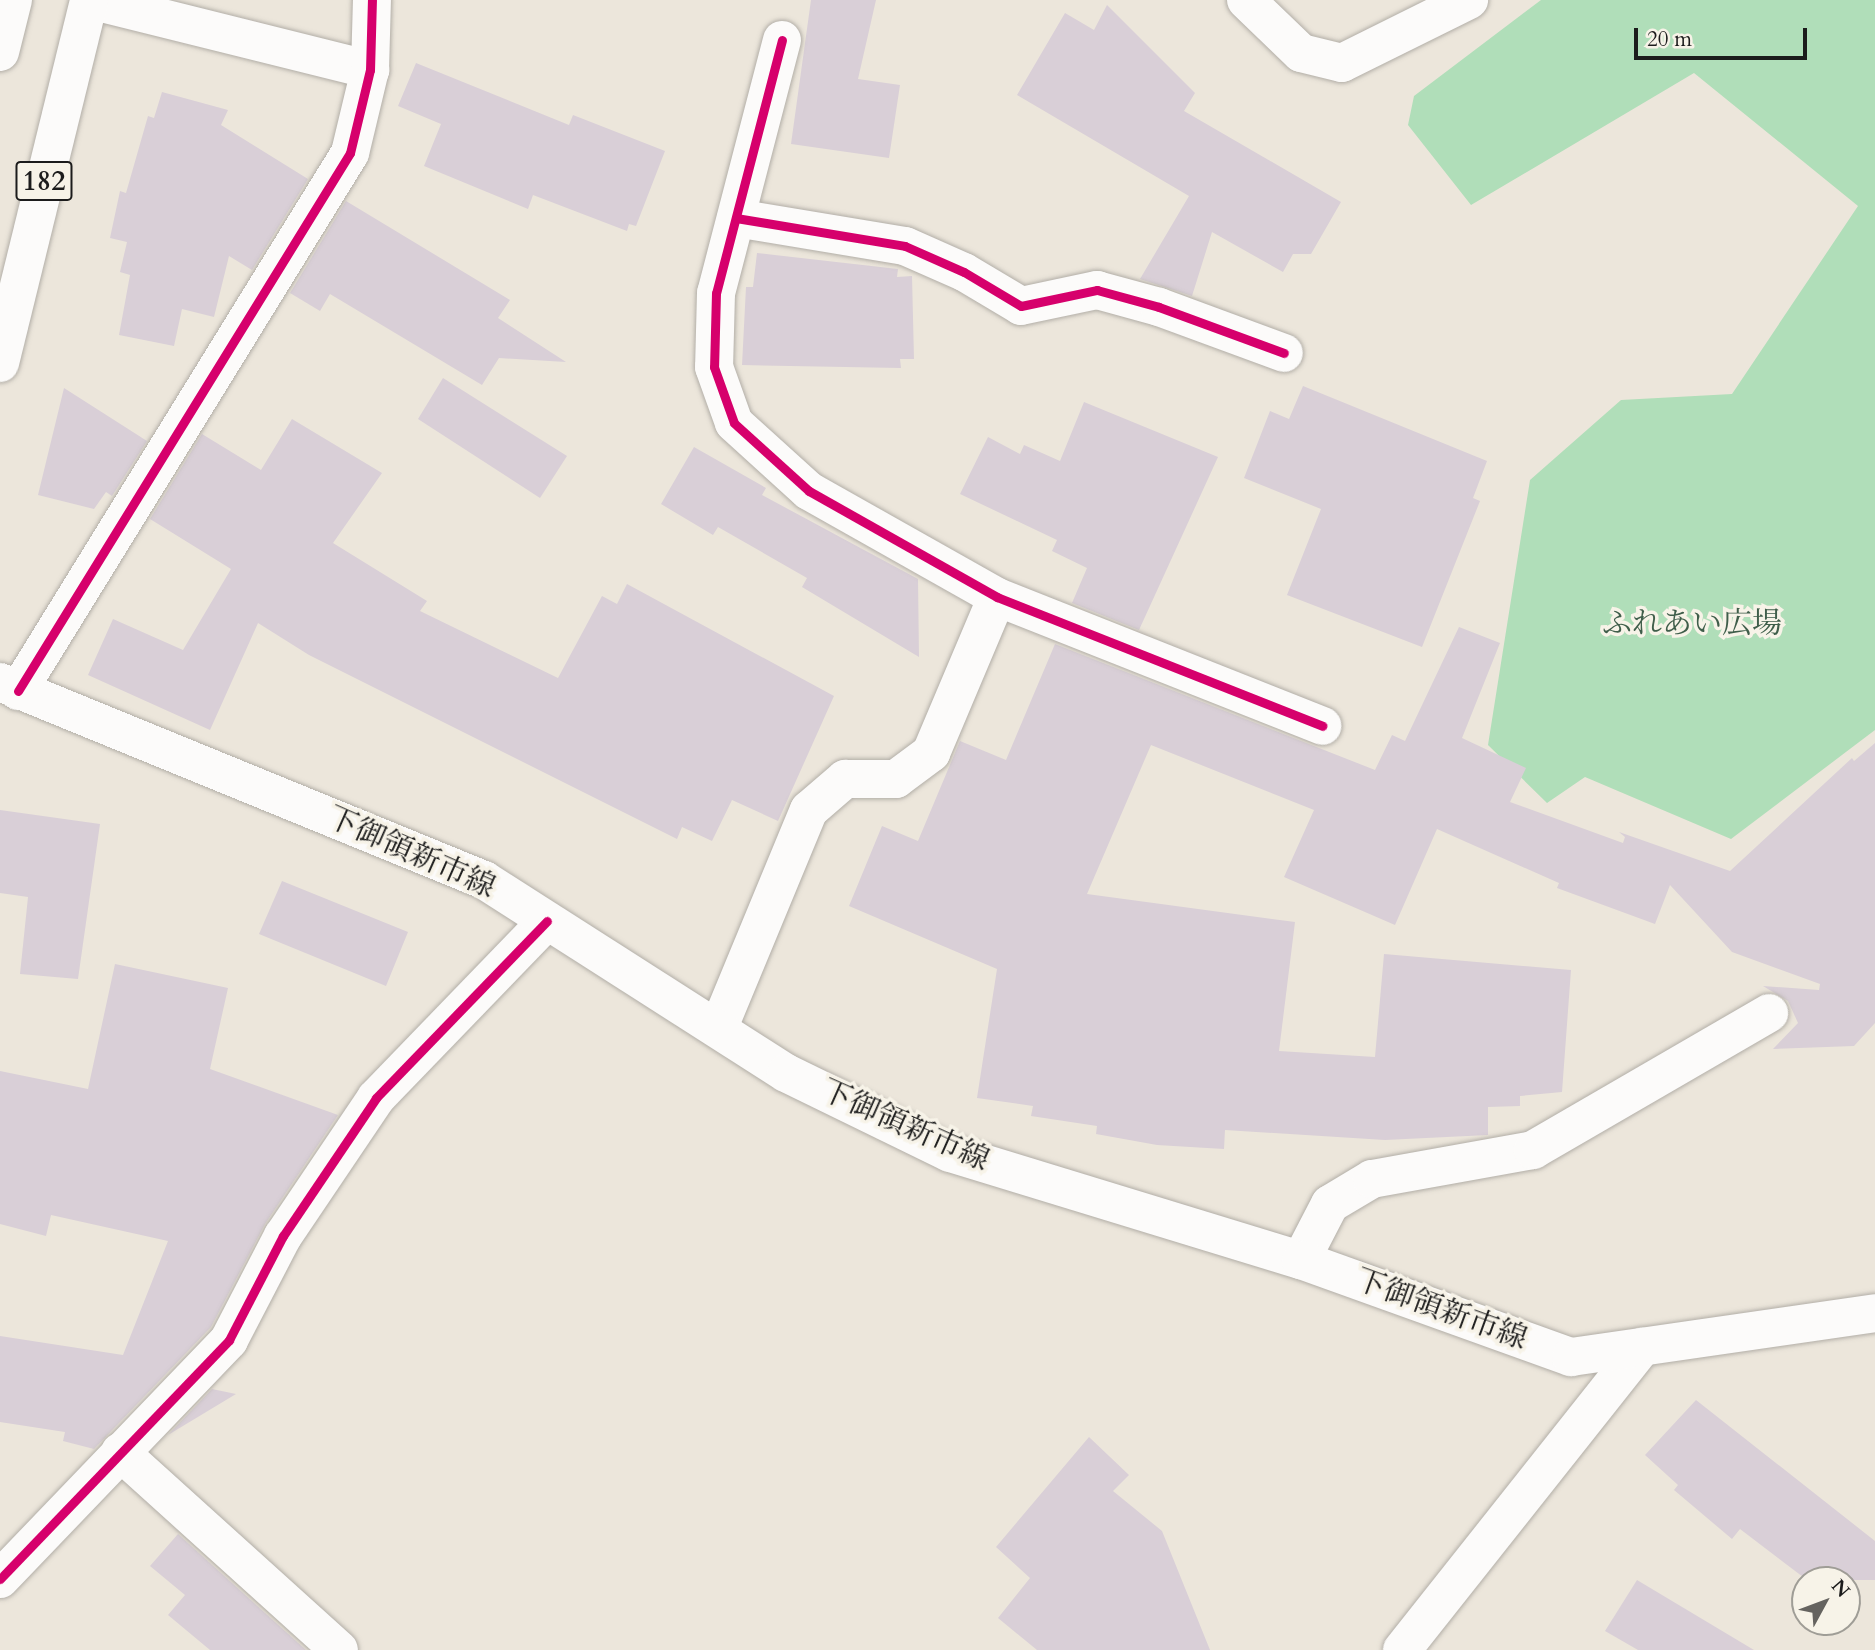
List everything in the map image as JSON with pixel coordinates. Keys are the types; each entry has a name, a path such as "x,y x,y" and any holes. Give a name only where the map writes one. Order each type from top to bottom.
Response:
{"main road":[{"path":"0,52 13,0"},
{"path":"89,0 370,70"},
{"name":"182","path":"0,363 89,0"},
{"path":"9,687 350,153 370,70 373,0"},
{"path":"1246,0 1301,53 1342,63 1469,0"},
{"path":"782,40 716,293 714,367 734,422 809,491 997,597 1322,726"},
{"path":"736,218 905,246 964,272 1021,306 1097,290 1159,307 1284,353"},
{"path":"719,1027 809,810 845,779 897,779 931,753 997,597"},
{"name":"下御領新市線","path":"9,687 484,880 719,1027 786,1073 950,1153 1301,1260 1571,1357 1875,1313"},
{"path":"0,1578 229,1340 283,1236 376,1098 547,921"},
{"path":"1301,1260 1330,1204 1372,1179 1532,1150 1769,1013"},
{"path":"1402,1650 1642,1347"},
{"path":"120,1452 339,1650"}],"green space":[{"name":"ふれあい広場","path":"1541,0 1875,0 1875,730 1731,839 1585,777 1547,803 1488,745 1530,480 1621,400 1732,394 1858,206 1694,73 1471,205 1408,125 1414,96"}],"building":[{"path":"811,0 876,0 858,79 900,85 889,158 791,144"},
{"path":"1107,5 1195,93 1184,111 1341,202 1311,254 1293,254 1283,272 1212,232 1192,296 1140,279 1189,196 1017,95 1065,13 1094,30"},
{"path":"416,63 569,125 573,115 665,151 636,226 629,224 627,231 533,195 528,209 424,166 441,124 398,106"},
{"path":"162,92 228,110 221,125 308,179 252,270 229,256 214,317 182,309 174,346 119,335 130,275 120,272 127,242 110,238 120,191 126,193 148,116 154,118"},
{"path":"346,201 510,300 498,318 566,362 499,358 482,385 330,294 320,311 290,293"},
{"path":"757,253 898,269 897,277 912,276 914,359 900,359 901,368 742,365 746,287 753,287"},
{"path":"443,378 567,456 540,498 418,419"},
{"path":"1303,386 1487,461 1473,498 1480,501 1422,647 1287,595 1321,509 1244,478 1270,411 1289,419"},
{"path":"64,388 147,441 112,496 106,492 94,509 38,495"},
{"path":"1084,402 1218,457 1139,630 1072,603 1087,568 1052,551 1057,540 960,494 988,437 1020,454 1024,445 1060,461"},
{"path":"292,419 382,473 333,543 427,601 420,611 558,678 602,596 617,604 627,584 834,696 778,821 732,800 712,841 682,827 677,839 309,655 258,623 210,730 88,675 113,619 183,650 231,569 150,519 202,434 261,470"},
{"path":"694,447 766,488 762,495 918,579 919,657 802,587 807,578 718,527 713,535 661,504"},
{"path":"1459,627 1500,643 1462,738 1526,768 1510,802 1623,843 1625,837 1619,832 1730,871 1852,758 1854,761 1875,743 1875,1023 1854,1046 1773,1049 1798,1023 1788,1001 1763,986 1819,990 1820,984 1732,952 1670,885 1655,924 1557,888 1559,883 1437,829 1395,925 1284,877 1314,810 1151,745 1087,894 1295,922 1279,1051 1375,1057 1384,954 1571,970 1562,1092 1520,1096 1520,1106 1488,1107 1488,1135 1385,1140 1225,1130 1224,1149 1157,1145 1096,1134 1097,1126 1031,1116 1033,1106 977,1098 997,969 849,906 882,826 918,841 960,741 1006,760 1055,644 1375,770 1392,735 1405,741"},
{"path":"0,810 100,824 78,979 20,974 28,897 0,893"},
{"path":"282,881 408,932 386,986 259,934"},
{"path":"115,964 228,988 210,1069 338,1115 265,1224 211,1327 94,1449 63,1441 65,1432 0,1422 0,1336 123,1355 168,1241 51,1215 46,1236 0,1224 0,1071 88,1089"},
{"path":"212,1389 236,1394 168,1435"},
{"path":"1696,1400 1875,1541 1875,1580 1861,1580 1861,1566 1791,1568 1740,1529 1732,1539 1674,1490 1678,1485 1645,1455"},
{"path":"1089,1437 1129,1475 1113,1491 1162,1531 1210,1650 1037,1650 998,1618 1030,1578 996,1547"},
{"path":"178,1534 306,1650 210,1650 168,1615 185,1595 150,1566"},
{"path":"1637,1580 1754,1650 1638,1650 1605,1631"}],"cycle path":[{"path":"18,691 350,153 370,70 372,0"},
{"path":"782,40 716,293 714,367 734,423 809,491 997,597 1322,726"},
{"path":"736,218 905,246 964,272 1021,306 1097,290 1159,307 1284,353"},
{"path":"0,1579 229,1340 283,1236 376,1098 547,921"}]}
